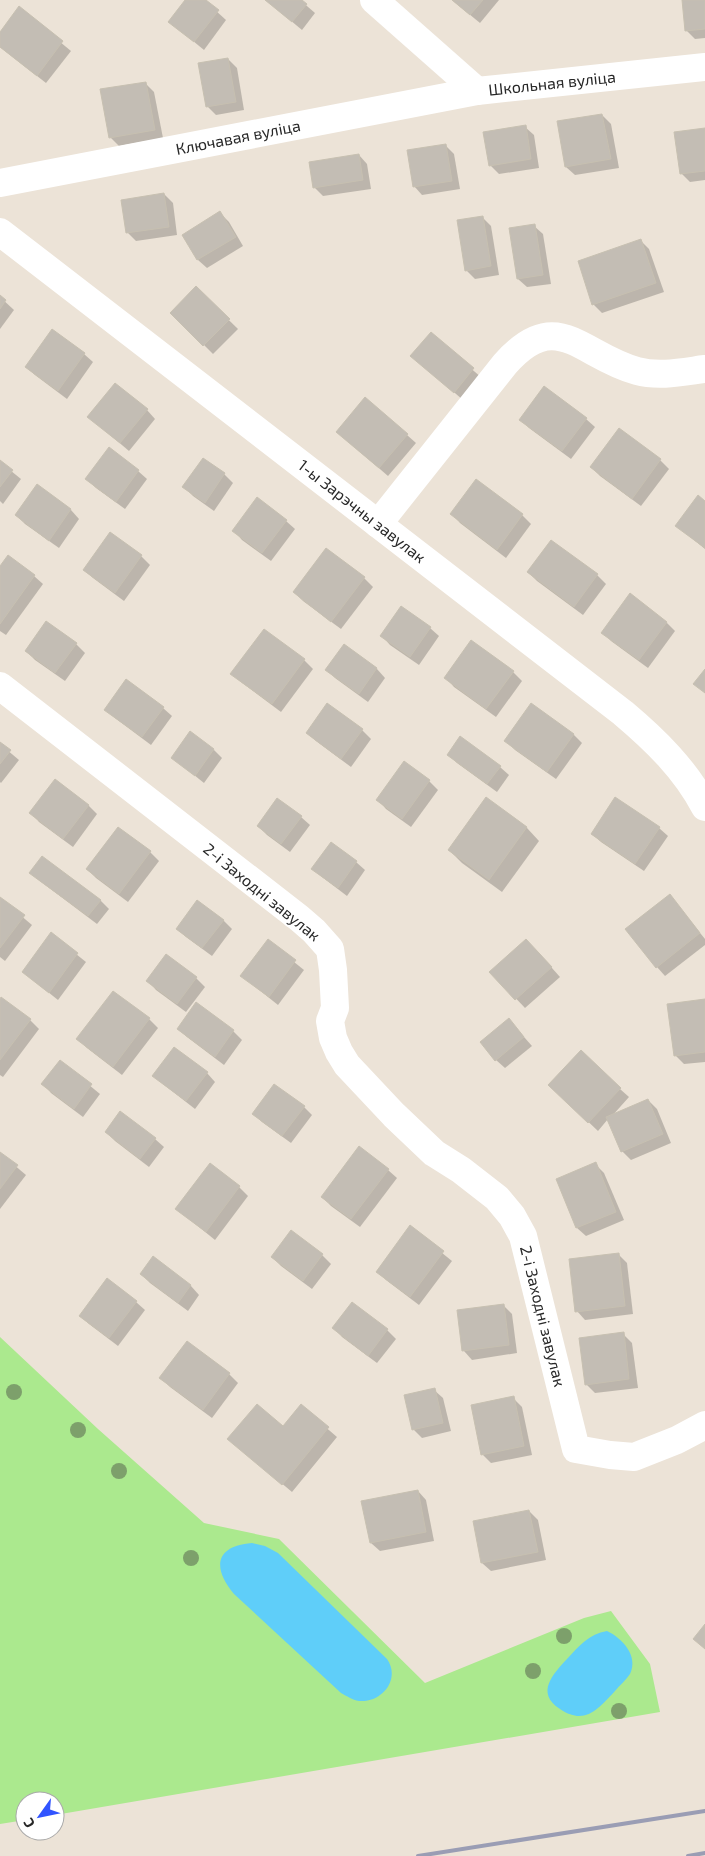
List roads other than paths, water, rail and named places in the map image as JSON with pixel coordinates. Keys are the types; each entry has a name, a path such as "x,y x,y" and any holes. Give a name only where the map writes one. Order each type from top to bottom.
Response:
{"street":[{"name":"Школьная вуліца","path":"374,0 477,92 705,67"},
{"name":"Ключавая вуліца","path":"0,183 477,92"},
{"name":"1-ы Зарэчны завулак","path":"0,232 630,719 650,736 674,761 702,795"},
{"path":"378,524 505,364 523,345 534,339 546,336 568,338 620,365 637,371 668,374 705,369"},
{"name":"2-і Заходні завулак","path":"0,686 299,918 330,949 335,1008 330,1020 333,1038 347,1065 394,1115 434,1153 461,1170 497,1198 512,1216 523,1236 576,1448 610,1455 634,1457 677,1440 705,1425"}],"water":[{"path":"252,1543 265,1546 278,1553 387,1659 392,1674 387,1688 382,1694 367,1701 359,1701 341,1693 234,1594 222,1575 221,1560 230,1549"},
{"path":"607,1631 628,1648 632,1661 630,1674 597,1709 584,1716 569,1714 560,1709 549,1697 548,1690 552,1677 580,1645 595,1635"}],"railway":[{"path":"418,1856 705,1811"},
{"path":"688,1856 705,1853"}]}
